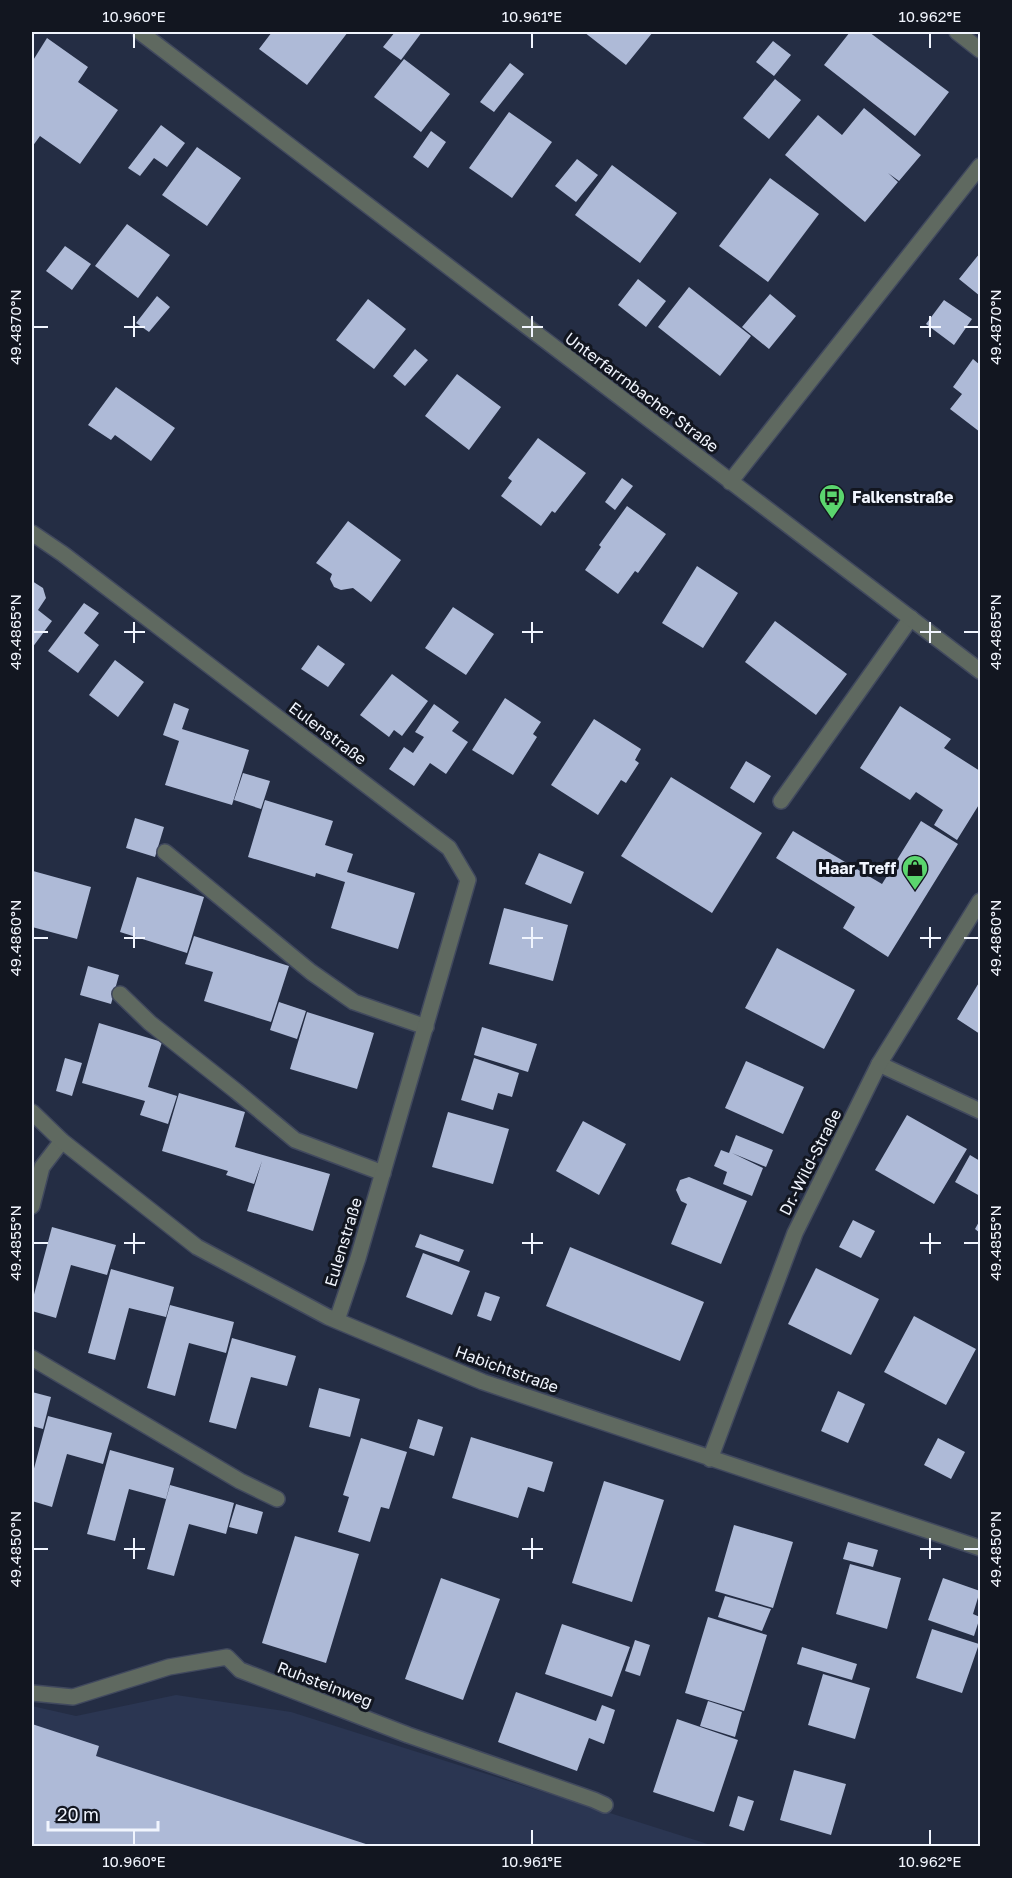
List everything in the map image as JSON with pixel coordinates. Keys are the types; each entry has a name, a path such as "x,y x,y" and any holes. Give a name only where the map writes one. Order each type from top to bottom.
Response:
{"street":[{"name":"Unterfarrnbacher Straße","path":"140,32 981,671"},
{"path":"957,32 981,50"},
{"path":"730,482 981,166"},
{"name":"Eulenstraße","path":"32,533 63,554 449,848 468,880 358,1258 337,1320"},
{"path":"781,801 911,618"},
{"path":"165,852 311,972 354,1002 426,1027"},
{"name":"Dr.-Wild-Straße","path":"710,1459 795,1233 879,1064 981,901"},
{"path":"120,993 150,1023 295,1140 383,1173"},
{"path":"879,1064 981,1111"},
{"name":"Habichtstraße","path":"32,1112 62,1141 197,1247 337,1320 483,1382 981,1548"},
{"path":"32,1206 42,1167 62,1141"},
{"path":"32,1359 240,1481 277,1499"},
{"name":"Ruhsteinweg","path":"32,1693 73,1698 169,1667 227,1657 240,1670 408,1735 605,1805"}],"shaded area":[{"path":"176,1695 291,1712 714,1846 32,1846 32,1706 76,1716"}],"building":[{"path":"272,32 348,32 307,85 259,49"},
{"path":"395,32 422,32 401,60 383,47"},
{"path":"584,32 653,32 626,65"},
{"path":"850,32 869,32 949,92 915,136 824,65"},
{"path":"47,38 88,67 78,82 118,110 80,164 40,136 32,147 32,62"},
{"path":"773,41 791,55 774,76 756,62"},
{"path":"404,59 450,94 421,132 374,97"},
{"path":"510,63 524,74 494,112 480,102"},
{"path":"775,79 801,100 769,139 743,118"},
{"path":"864,108 921,155 899,181 888,173 898,182 865,222 785,155 818,115 842,135"},
{"path":"509,112 552,142 512,198 469,168"},
{"path":"161,125 185,143 167,167 154,158 140,176 128,168"},
{"path":"431,131 446,142 428,168 413,157"},
{"path":"197,147 241,178 207,226 162,195"},
{"path":"577,159 598,175 576,202 555,186"},
{"path":"612,165 677,213 640,263 575,215"},
{"path":"770,178 819,214 768,282 719,246"},
{"path":"127,224 170,255 138,298 95,266"},
{"path":"65,246 91,264 72,290 46,271"},
{"path":"980,253 980,296 959,279"},
{"path":"638,279 666,301 646,327 618,305"},
{"path":"689,287 751,336 720,376 658,327"},
{"path":"770,294 796,316 769,349 742,327"},
{"path":"157,296 170,307 149,332 136,323"},
{"path":"368,299 406,329 374,369 336,340"},
{"path":"944,300 972,319 954,345 926,324"},
{"path":"415,349 428,360 405,386 393,376"},
{"path":"973,359 980,365 980,432 950,409 962,394 953,387"},
{"path":"457,374 501,407 469,450 425,416"},
{"path":"116,387 175,428 151,461 115,435 111,440 88,425"},
{"path":"538,438 586,473 555,513 552,511 541,526 501,496 512,481 508,478"},
{"path":"622,478 633,486 615,510 605,502"},
{"path":"627,506 666,534 638,573 635,571 618,594 585,570 601,547 599,545"},
{"path":"348,521 401,560 371,602 353,588 341,590 334,587 330,579 332,574 316,563"},
{"path":"697,566 738,593 703,648 662,623"},
{"path":"32,581 43,588 46,598 38,610 52,621 32,648"},
{"path":"84,603 99,613 84,633 99,645 78,673 48,651"},
{"path":"453,607 494,634 466,675 425,648"},
{"path":"775,621 847,674 816,715 745,662"},
{"path":"318,645 345,664 328,687 301,669"},
{"path":"115,660 144,682 118,717 89,695"},
{"path":"392,674 428,701 402,736 394,730 389,737 360,715"},
{"path":"505,698 541,722 533,734 537,737 513,775 472,750"},
{"path":"174,703 189,709 182,729 249,750 232,805 165,785 179,741 163,735"},
{"path":"434,704 459,722 452,731 468,742 446,774 430,763 414,786 389,769 404,747 413,753 424,737 415,732"},
{"path":"900,706 951,739 944,748 980,771 980,803 957,840 934,825 943,810 916,792 910,800 860,768"},
{"path":"594,719 641,749 635,760 639,763 626,783 621,780 598,815 551,785"},
{"path":"746,761 771,776 754,803 730,788"},
{"path":"243,773 270,781 261,809 234,800"},
{"path":"671,777 762,833 712,913 621,856"},
{"path":"265,800 333,821 325,845 353,854 347,872 415,893 398,949 331,928 345,882 316,873 315,877 248,857"},
{"path":"135,818 164,827 155,857 126,848"},
{"path":"921,821 958,844 888,957 843,928 855,907 776,858 793,831 882,884"},
{"path":"539,853 584,872 571,904 525,884"},
{"path":"33,871 91,887 77,939 32,927"},
{"path":"137,877 204,897 187,953 120,932"},
{"path":"504,908 568,925 553,981 489,964"},
{"path":"194,936 289,966 271,1022 204,1001 213,972 185,964"},
{"path":"777,948 855,990 824,1049 745,1008"},
{"path":"88,966 119,975 111,1004 80,995"},
{"path":"980,981 980,1034 957,1019"},
{"path":"279,1002 306,1011 297,1039 270,1030"},
{"path":"307,1012 374,1033 357,1089 290,1069"},
{"path":"99,1023 162,1042 148,1087 177,1096 168,1124 140,1115 145,1101 82,1083"},
{"path":"482,1027 537,1044 528,1072 474,1055"},
{"path":"65,1058 82,1063 72,1096 56,1091"},
{"path":"474,1058 519,1073 512,1097 498,1093 493,1110 461,1100"},
{"path":"746,1061 804,1087 783,1134 725,1108"},
{"path":"179,1093 245,1112 235,1147 330,1174 313,1231 247,1211 262,1161 254,1184 226,1175 228,1171 162,1151"},
{"path":"448,1112 509,1129 493,1184 432,1167"},
{"path":"907,1115 967,1149 934,1204 875,1170"},
{"path":"583,1121 626,1144 599,1195 556,1171"},
{"path":"736,1135 773,1150 766,1167 732,1153 763,1168 752,1196 723,1184 727,1172 714,1166 721,1150 729,1153"},
{"path":"970,1155 980,1161 980,1196 955,1182"},
{"path":"689,1177 747,1201 721,1264 671,1244 687,1204 681,1201 676,1190 680,1180"},
{"path":"853,1220 875,1231 861,1258 839,1247"},
{"path":"980,1220 980,1233 975,1229"},
{"path":"52,1227 116,1245 107,1275 71,1265 56,1318 32,1311 32,1302"},
{"path":"420,1234 464,1250 459,1262 415,1247"},
{"path":"570,1247 704,1302 680,1361 546,1306"},
{"path":"423,1253 470,1271 452,1315 406,1297"},
{"path":"816,1268 879,1299 851,1355 788,1324"},
{"path":"111,1269 174,1287 166,1317 129,1308 115,1360 88,1353"},
{"path":"485,1292 500,1297 491,1321 477,1316"},
{"path":"170,1305 234,1322 226,1353 189,1343 175,1396 147,1388"},
{"path":"914,1316 976,1349 946,1405 884,1372"},
{"path":"232,1338 296,1356 287,1386 251,1377 236,1429 209,1422"},
{"path":"319,1388 360,1399 350,1437 309,1427"},
{"path":"838,1391 865,1404 848,1443 821,1431"},
{"path":"32,1392 51,1397 43,1429 32,1426"},
{"path":"48,1416 112,1433 103,1464 67,1454 52,1507 32,1501 32,1476"},
{"path":"418,1419 443,1427 434,1456 409,1448"},
{"path":"471,1437 553,1462 544,1492 528,1487 518,1518 452,1498"},
{"path":"361,1438 407,1452 389,1509 381,1507 370,1542 338,1532 349,1497 343,1495"},
{"path":"938,1438 965,1452 951,1479 924,1465"},
{"path":"110,1450 174,1468 166,1499 129,1489 115,1541 87,1534"},
{"path":"604,1481 664,1500 632,1602 572,1583"},
{"path":"170,1485 234,1503 226,1534 189,1524 174,1576 147,1569"},
{"path":"236,1504 263,1512 257,1534 229,1527"},
{"path":"734,1525 793,1542 773,1608 715,1591"},
{"path":"295,1536 359,1554 326,1663 262,1643"},
{"path":"848,1542 878,1550 873,1567 843,1559"},
{"path":"850,1564 901,1578 887,1629 836,1614"},
{"path":"441,1578 500,1599 463,1700 405,1679"},
{"path":"943,1578 980,1591 973,1614 980,1617 974,1636 928,1620"},
{"path":"725,1596 771,1609 762,1631 718,1617"},
{"path":"708,1617 767,1635 744,1711 685,1693"},
{"path":"562,1624 630,1647 612,1697 545,1674"},
{"path":"932,1629 979,1644 962,1693 916,1678"},
{"path":"635,1640 650,1645 640,1676 625,1671"},
{"path":"802,1647 857,1664 852,1680 797,1664"},
{"path":"823,1674 870,1688 855,1739 808,1725"},
{"path":"516,1692 596,1721 602,1705 615,1710 604,1744 589,1738 577,1771 498,1742"},
{"path":"708,1701 742,1712 735,1737 700,1726"},
{"path":"677,1719 738,1740 714,1812 653,1792"},
{"path":"32,1724 99,1746 96,1756 372,1846 32,1846"},
{"path":"794,1770 846,1784 831,1835 780,1820"},
{"path":"738,1796 754,1801 744,1831 729,1826"}],"place":[{"name":"Falkenstraße","path":"832,520"},
{"name":"Haar Treff","path":"915,891"}]}
